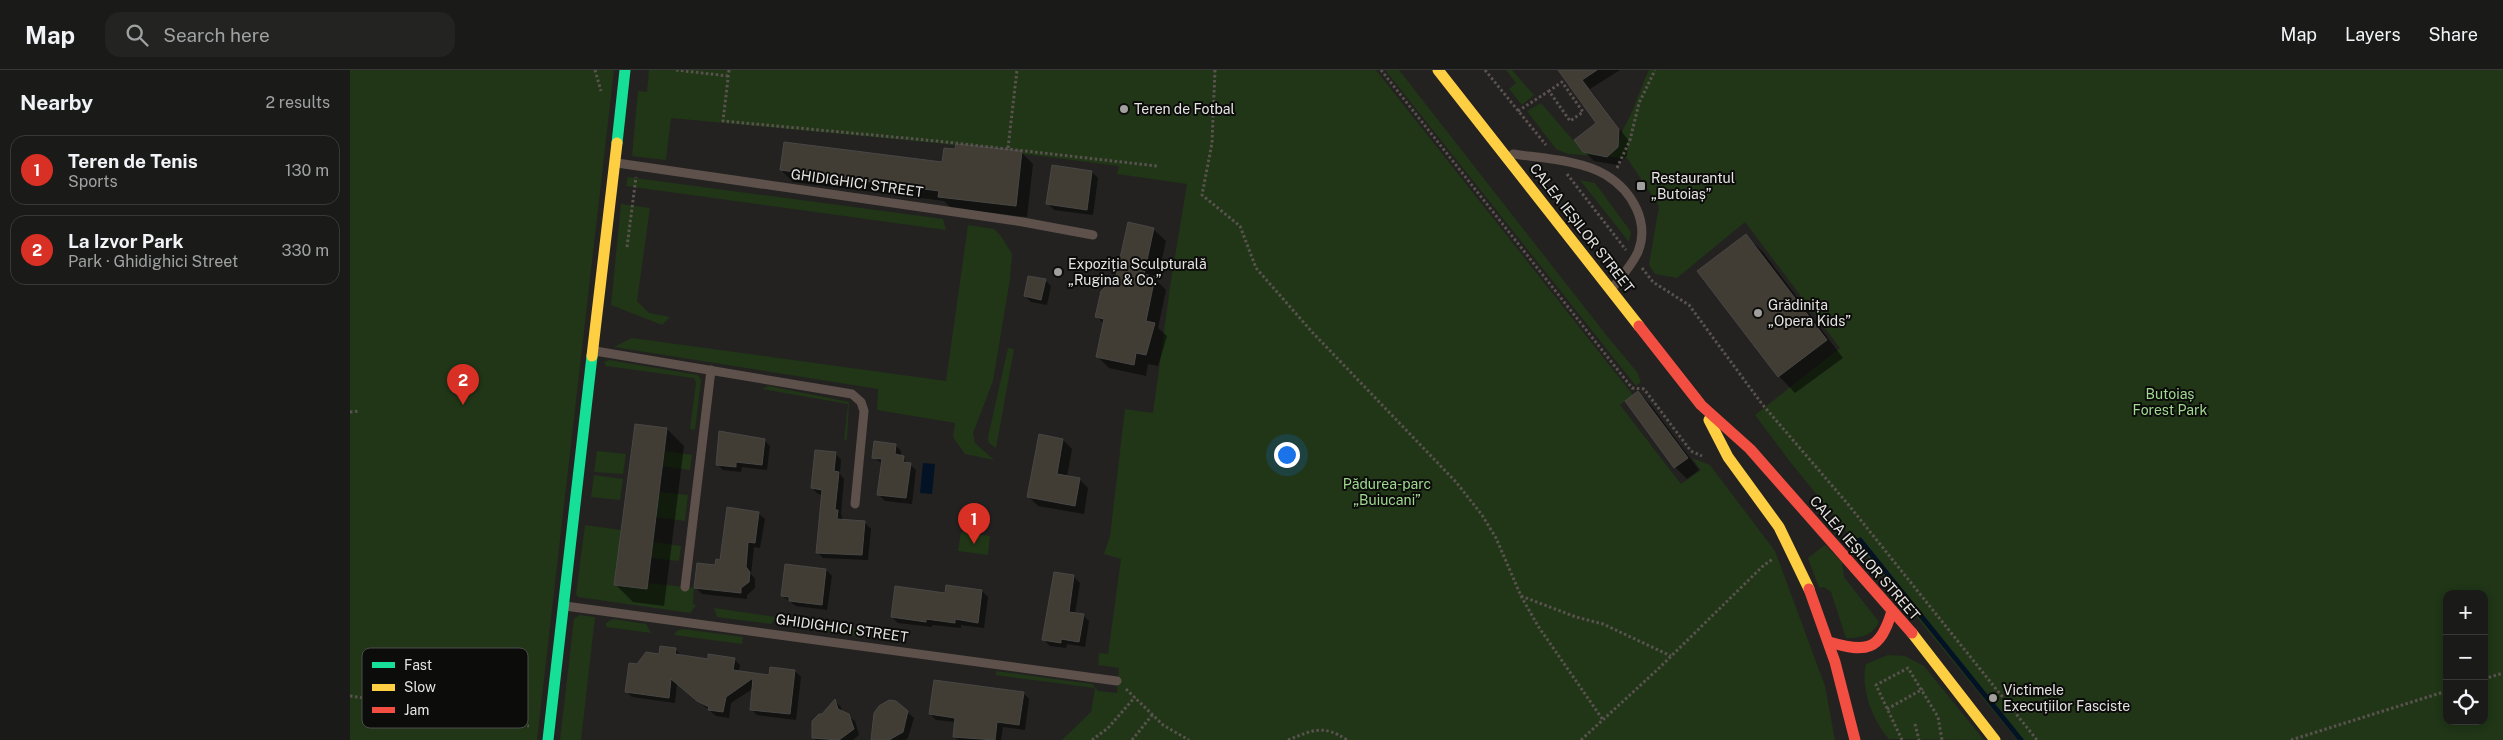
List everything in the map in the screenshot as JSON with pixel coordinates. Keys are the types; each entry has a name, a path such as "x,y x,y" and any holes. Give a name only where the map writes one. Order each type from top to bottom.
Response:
{"main road":[{"path":"548,735 562,605 595,351 625,70"},
{"name":"CALEA IEȘILOR STREET","path":"1438,70 1702,405 1750,449 1892,611 1996,740"},
{"name":"CALEA IEȘILOR STREET","path":"1702,405 1728,456 1760,499 1785,538 1806,578 1846,696 1855,740"},
{"path":"1829,642 1867,650 1877,645 1886,632 1892,611"}],"lane":[{"path":"1503,152 1559,161 1605,174 1629,197 1643,230 1641,242 1634,259 1612,289"},
{"name":"GHIDIGHICI STREET","path":"615,163 1023,222 1093,235"},
{"path":"595,351 852,394 861,402 864,411 855,504"},
{"path":"685,587 711,370"},
{"name":"GHIDIGHICI STREET","path":"562,605 1117,680"}],"path":[{"path":"676,70 728,76"},
{"path":"729,70 723,121 1008,148 1157,166"},
{"path":"1008,148 1017,70"},
{"path":"1215,70 1212,143 1202,195 1240,226 1256,268 1313,333 1456,482 1482,516 1496,538 1521,596 1538,626 1603,720"},
{"path":"1381,70 1632,388 1644,389 1691,451 1709,459"},
{"path":"1485,70 1653,282 1689,305 1762,404 1860,518 2037,740"},
{"path":"1611,180 1630,140 1639,103 1655,70"},
{"path":"1518,111 1562,82 1583,112 1570,121 1549,91"},
{"path":"626,256 637,166"},
{"path":"350,412 359,411"},
{"path":"1581,740 1764,565 1780,555"},
{"path":"1521,596 1603,624 1671,656"},
{"path":"1902,740 1876,685 1908,668 1923,689 1938,717 1942,740"},
{"path":"2488,678 2503,673"},
{"path":"1117,680 1162,725 1189,740"},
{"path":"1887,709 1923,689"},
{"path":"2291,740 2443,692"},
{"path":"1092,740 1108,728 1135,697"},
{"path":"1132,740 1153,714"},
{"path":"1915,724 1919,740"},
{"path":"520,728 548,735"},
{"path":"1288,740 1314,730 1334,731 1348,740"}],"green space":[{"path":"350,70 614,70 537,740 350,740"},
{"name":"Pădurea-parc „Buiucani”","path":"649,70 1376,70 1633,395 1620,405 1681,484 1701,470 1692,458 1710,465 1775,551 1825,686 1835,740 1062,740 1091,712 1095,688 996,675 996,671 1092,684 1098,691 1117,693 1119,668 1098,665 1099,653 1108,654 1121,559 1104,554 1110,536 1125,409 1153,413 1171,280 1187,184 1117,174 1119,166 936,143 671,118 666,160 632,156 638,91 647,92"},
{"path":"1385,70 1399,70 1637,372 1641,382 1636,386"},
{"path":"1506,70 1512,70 1534,95 1522,105 1509,89 1516,83"},
{"name":"Butoiaș Forest Park","path":"1649,70 2503,70 2503,740 2017,740 1791,463 1755,415 1840,348 1745,222 1677,278 1655,274 1649,265 1659,206 1627,158 1568,154 1556,149 1527,111 1541,103 1584,153 1591,148 1618,147 1621,135"},
{"path":"628,177 943,219 946,230 626,186"},
{"path":"1580,180 1595,183 1631,232 1629,242"},
{"path":"621,204 650,208 637,301 649,313 670,317 662,325 611,305"},
{"path":"968,225 994,229 1001,236 1012,254 1010,279 993,381 973,433 975,443 994,460 965,454 953,437 955,423 877,410 878,389 614,347 632,338 946,381"},
{"path":"1008,348 1014,349 996,448 989,443 988,437"},
{"path":"609,360 698,375 701,380 695,430 690,429 696,383 694,378 606,366 604,362"},
{"path":"769,386 849,402 847,439 844,441 848,404 762,389"},
{"path":"597,451 626,454 623,474 594,472"},
{"path":"664,451 692,455 690,470 662,466"},
{"path":"594,475 623,479 620,500 591,497"},
{"path":"659,492 688,495 685,521 656,517"},
{"path":"585,525 621,530 615,585 647,589 648,583 694,588 693,604 696,605 690,613 578,597 576,594"},
{"path":"961,532 990,536 988,555 958,551"},
{"path":"653,542 681,546 679,561 651,558"},
{"path":"1825,545 1842,562 1844,577 1879,622 1873,630 1865,635 1846,638 1831,592 1824,587 1819,588 1808,558"},
{"path":"714,608 776,617 771,624 717,617"},
{"path":"579,615 595,617 581,740 560,740 574,619"},
{"path":"613,619 646,624 651,633 606,627 606,623"},
{"path":"803,621 857,629 856,636 802,629"},
{"path":"683,629 743,637 742,644 674,635 677,631"},
{"path":"1888,655 1905,656 1924,666 1984,740 1889,739 1873,714 1866,694 1865,684 1866,664"}],"water":[{"path":"923,463 935,464 932,494 920,493"}],"building":[{"path":"1558,70 1597,70 1582,80 1619,129 1618,147 1607,157 1583,152 1574,140 1596,123"},
{"path":"784,142 942,162 944,148 955,149 956,144 1022,151 1016,206 938,197 939,191 780,170"},
{"path":"1052,165 1092,171 1087,210 1046,204"},
{"path":"1128,222 1154,228 1144,274 1155,277 1146,321 1155,323 1146,355 1136,353 1134,365 1096,357 1104,319 1095,317 1101,291 1116,276"},
{"path":"1746,234 1827,340 1778,377 1697,271"},
{"path":"1028,276 1046,279 1041,300 1024,296"},
{"path":"1638,391 1688,458 1674,468 1625,401"},
{"path":"635,424 667,428 647,589 614,585"},
{"path":"719,431 765,439 762,465 736,462 736,467 716,465"},
{"path":"1039,434 1063,439 1057,474 1080,478 1075,506 1027,497"},
{"path":"874,441 896,444 895,454 904,456 903,462 911,463 906,498 877,495 882,459 872,458"},
{"path":"815,450 836,452 834,471 839,472 835,510 838,510 837,519 865,521 862,555 816,553 822,490 811,488"},
{"path":"727,507 759,512 755,543 748,542 746,567 750,572 749,582 741,588 741,593 694,588 697,563 715,565 716,559 720,560"},
{"path":"785,564 826,569 822,605 789,601 789,597 781,596"},
{"path":"1054,572 1074,575 1069,612 1084,614 1079,642 1061,639 1061,643 1042,640"},
{"path":"946,585 982,590 978,623 955,619 955,623 926,619 926,622 891,617 895,586 945,593"},
{"path":"660,646 676,648 675,654 708,659 708,654 735,658 733,670 769,675 770,667 795,670 790,714 750,710 753,678 726,697 723,712 708,710 709,707 697,701 671,679 669,698 625,692 629,663 637,664 646,652 659,654"},
{"path":"934,680 1024,692 1019,725 997,722 995,740 953,737 955,718 929,714"},
{"path":"835,699 838,709 849,714 854,729 839,740 812,738 812,721 819,714 822,714"},
{"path":"889,700 896,701 908,711 903,732 889,740 871,740 874,713 879,706"}],"waterway":[{"path":"1860,540 2021,740"}],"traffic: fast":[{"path":"617,143 625,70"},
{"path":"548,740 592,356"}],"traffic: slow":[{"path":"1438,70 1639,326"},
{"path":"592,356 617,143"},
{"path":"1709,420 1728,457 1779,527 1809,589"},
{"path":"1912,633 1995,740"}],"traffic: jam":[{"path":"1639,326 1701,405 1750,449 1912,633"},
{"path":"1809,589 1835,662 1855,740"},
{"path":"1829,642 1862,648 1870,646 1882,634 1892,611"}],"place":[{"name":"Teren de Fotbal","path":"1124,109"},
{"name":"Restaurantul „Butoiaș”","path":"1641,186"},
{"name":"Expoziția Sculpturală „Rugina & Co.”","path":"1058,272"},
{"name":"Grădinița „Opera Kids”","path":"1758,313"},
{"name":"La Izvor Park","path":"463,405"},
{"name":"Teren de Tenis","path":"974,544"},
{"name":"Victimele Execuțiilor Fasciste","path":"1993,698"}]}
